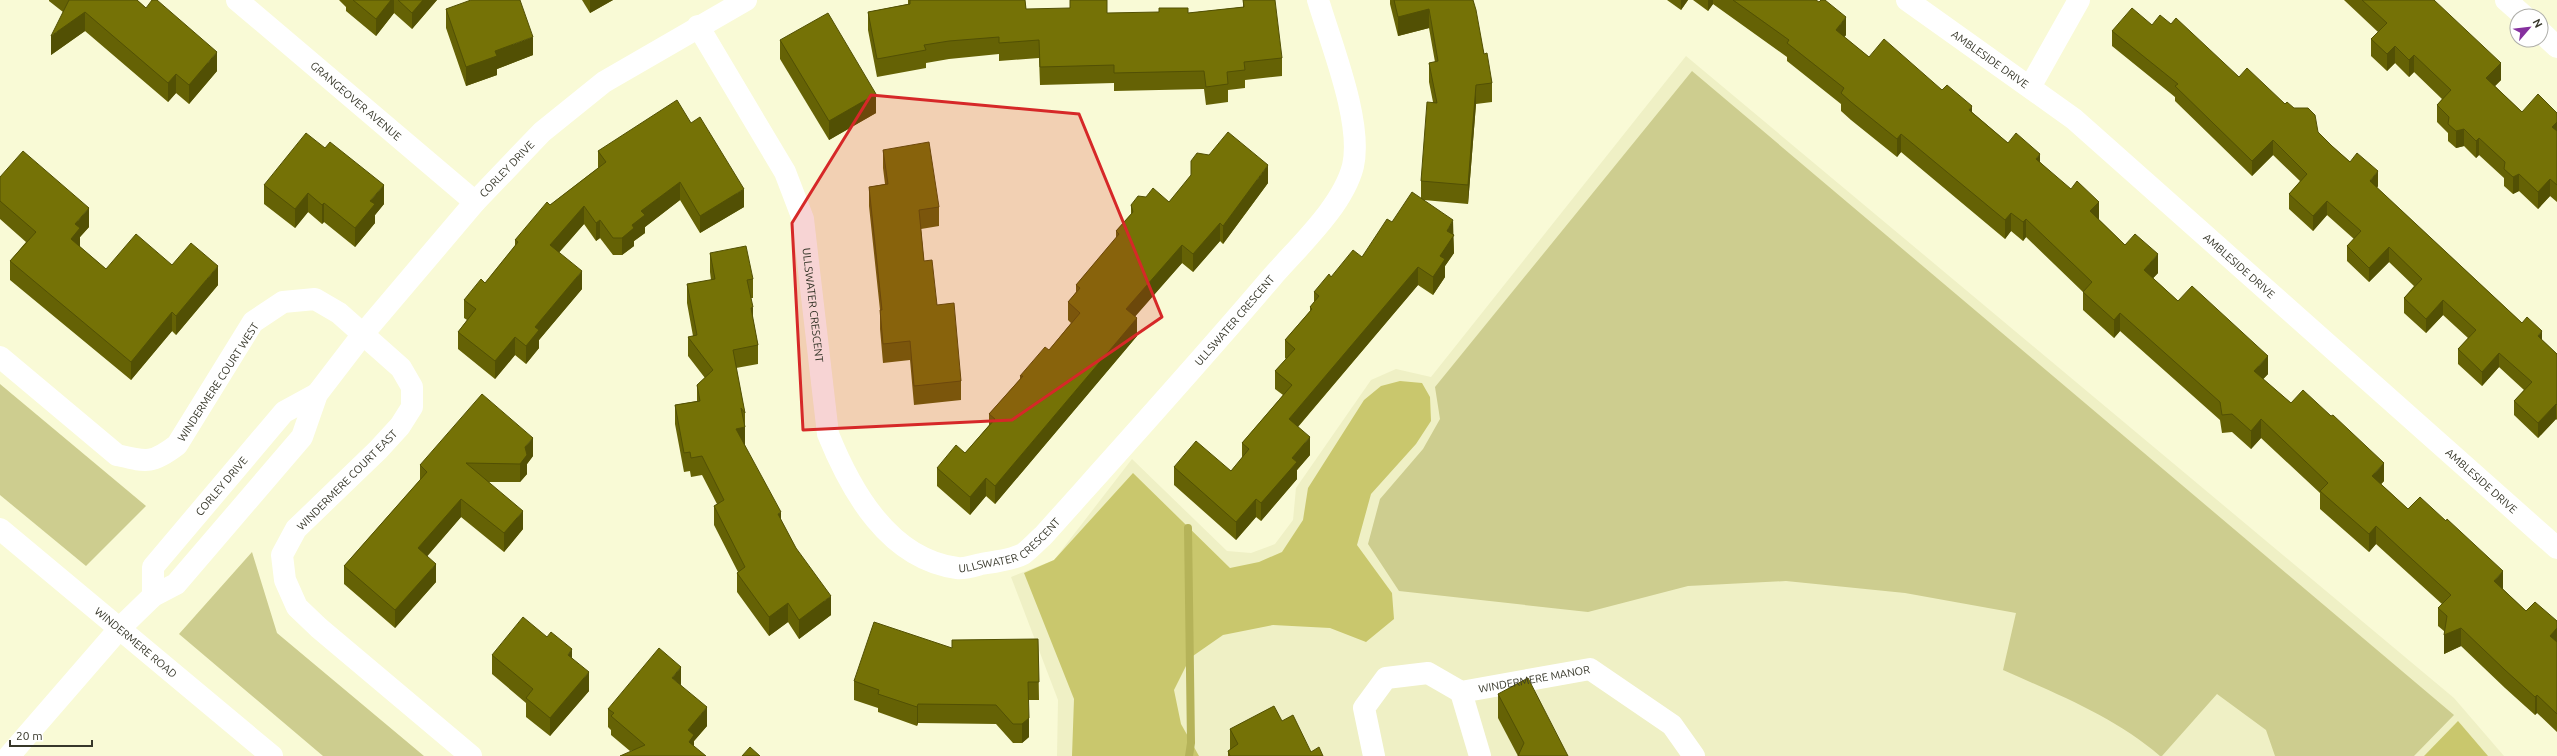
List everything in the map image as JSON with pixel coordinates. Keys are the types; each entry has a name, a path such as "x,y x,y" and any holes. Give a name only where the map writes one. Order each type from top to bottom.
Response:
{"street":[{"name":"GRANGEOVER AVENUE","path":"237,0 475,202"},
{"name":"CORLEY DRIVE","path":"9,756 120,628 153,596 176,584 302,437 317,394 363,334 475,202 542,132 604,82 698,26 746,0"},
{"name":"ULLSWATER CRESCENT","path":"698,26 785,172 802,219 828,434 838,458 860,500 881,526 907,546 931,561 958,568 992,563 1022,554 1043,536 1224,334 1340,198 1353,166 1354,134 1349,104 1318,0"},
{"name":"AMBLESIDE DRIVE","path":"1907,0 2074,119 2557,548"},
{"path":"2030,87 2079,0"},
{"path":"2506,0 2515,8"},
{"name":"WINDERMERE COURT WEST","path":"0,357 117,455 138,460 158,459 177,445 253,322 283,302 315,299 339,313 363,334"},
{"name":"WINDERMERE COURT EAST","path":"363,334 401,368 412,387 412,407 400,426 378,450 296,529 282,555 285,580 297,607 319,628 471,756"},
{"name":"CORLEY DRIVE","path":"153,596 153,567 284,412 317,394"},
{"name":"WINDERMERE ROAD","path":"0,528 272,756"},
{"name":"WINDERMERE MANOR","path":"1480,756 1461,692 1590,669 1672,725 1694,756"},
{"path":"1374,756 1364,708 1386,678 1428,673 1461,692"}],"highlighted area":[{"path":"871,95 1079,114 1162,317 1012,420 803,430 792,223"}],"shaded area":[{"path":"1686,56 2454,698 2504,756 1057,756 1058,700 1011,577 1054,560 1132,459 1227,551 1251,553 1275,544 1293,520 1296,488 1371,380 1396,369 1431,377"},
{"path":"1692,71 2454,715 2414,756 2275,756 2266,730 2217,694 2162,756 2160,756 2124,729 2085,707 2003,670 2016,613 1905,593 1786,581 1688,586 1588,612 1399,591 1368,544 1380,499 1423,449 1440,419 1435,387"},
{"path":"1400,381 1422,383 1430,397 1431,421 1416,444 1371,494 1357,545 1392,593 1394,619 1366,642 1330,628 1273,625 1223,635 1190,658 1174,690 1181,724 1199,756 1072,756 1074,699 1024,573 1054,560 1133,473 1230,568 1259,562 1282,552 1303,520 1308,488 1364,400 1381,386"},
{"path":"0,384 146,506 86,566 0,495"},
{"path":"252,552 277,633 424,756 323,756 179,634"},
{"path":"2458,721 2488,756 2424,756"}],"building":[{"path":"69,0 137,0 146,8 152,0 157,0 217,52 189,85 176,74 168,83 85,12 51,36"},
{"path":"353,0 391,0 376,19"},
{"path":"398,0 423,0 412,13"},
{"path":"471,0 520,0 533,37 495,51 497,56 466,67 446,9"},
{"path":"910,0 1025,0 1026,9 1070,8 1070,0 1107,0 1107,13 1159,12 1159,8 1188,8 1188,13 1244,7 1243,0 1275,0 1282,58 1244,62 1245,70 1227,72 1228,84 1206,87 1204,71 1114,73 1114,65 1040,67 1039,40 999,43 999,37 949,41 924,45 926,50 877,59 868,12 910,4"},
{"path":"1394,0 1473,0 1484,54 1487,53 1492,83 1476,85 1468,185 1421,181 1427,102 1437,103 1429,63 1438,61 1429,9 1398,17"},
{"path":"1733,0 1816,0 1819,2 1821,0 1825,0 1846,17 1836,30 1869,57 1884,39 1942,90 1947,85 1972,106 1969,110 2008,143 2016,133 2040,154 2036,159 2071,189 2077,181 2099,202 2090,211 2125,245 2135,234 2158,254 2144,270 2178,301 2192,286 2268,356 2254,371 2291,403 2303,390 2331,416 2333,415 2384,463 2372,476 2408,509 2420,497 2446,521 2447,519 2503,571 2494,581 2526,611 2535,602 2557,621 2557,628 2550,636 2557,642 2557,714 2537,695 2535,697 2461,628 2444,635 2447,616 2438,608 2451,595 2376,526 2369,534 2320,491 2328,483 2261,419 2251,431 2232,414 2222,415 2220,402 2120,313 2114,320 2083,292 2092,282 2026,219 2023,222 2011,213 2005,220 1901,134 1897,139 1851,102 1841,93 1844,88 1787,43 1789,40"},
{"path":"2362,0 2434,0 2501,63 2486,78 2522,112 2538,94 2557,113 2557,122 2552,127 2557,131 2557,185 2550,179 2538,192 2519,174 2513,177 2504,169 2505,162 2479,138 2476,141 2464,129 2456,131 2448,124 2449,117 2437,105 2451,90 2414,55 2409,60 2395,46 2387,54 2371,39 2387,23"},
{"path":"2132,8 2152,25 2160,15 2171,24 2176,18 2239,77 2247,68 2285,104 2287,102 2294,108 2308,108 2315,115 2318,132 2350,162 2357,153 2378,171 2370,181 2522,323 2527,317 2542,331 2538,336 2557,354 2557,405 2556,404 2538,423 2514,401 2532,382 2499,353 2482,372 2458,349 2476,330 2443,300 2426,319 2404,298 2422,279 2389,247 2369,268 2347,246 2361,231 2327,201 2313,216 2289,194 2307,174 2273,140 2252,161 2175,86 2178,84 2112,31"},
{"path":"828,13 876,94 829,121 780,40"},
{"path":"677,100 691,123 700,117 744,189 700,216 680,182 641,211 645,215 632,225 634,228 622,238 613,238 600,220 596,223 584,206 550,245 582,271 535,327 539,330 526,346 515,337 495,361 458,332 476,309 464,300 481,279 485,283 518,242 515,240 547,202 550,205 606,162 598,151"},
{"path":"1228,132 1268,165 1223,226 1220,223 1193,254 1182,245 1126,309 1137,318 995,486 986,478 970,497 937,468 956,445 965,453 995,419 989,414 1023,376 1020,376 1045,347 1049,350 1080,313 1068,302 1080,288 1076,285 1119,234 1116,231 1133,212 1131,205 1138,196 1146,197 1153,188 1169,202 1191,175 1191,161 1197,153 1209,155"},
{"path":"306,133 325,148 330,142 384,185 370,201 375,204 355,228 324,203 322,205 308,193 295,209 264,185"},
{"path":"929,142 939,207 919,210 924,261 932,260 937,305 954,303 961,381 914,386 910,341 883,344 880,310 882,310 869,187 888,184 883,150"},
{"path":"23,151 89,208 75,224 80,228 71,239 106,269 136,234 172,265 191,243 218,266 176,316 172,312 131,362 10,261 36,232 0,201 0,177"},
{"path":"1412,192 1453,220 1447,231 1454,235 1440,256 1445,259 1433,277 1418,267 1289,419 1310,437 1292,458 1297,462 1261,503 1256,499 1236,522 1174,467 1196,441 1231,471 1249,449 1242,443 1292,385 1275,371 1295,349 1285,340 1312,309 1310,307 1319,296 1314,292 1329,274 1331,277 1353,250 1362,257 1387,219 1392,222"},
{"path":"746,246 753,279 747,280 753,307 751,308 758,345 733,350 745,413 741,408 745,427 736,429 781,512 778,514 796,548 831,596 799,620 788,603 769,617 737,573 745,567 714,506 724,500 702,456 691,458 690,452 684,453 675,405 700,401 697,385 713,370 688,337 697,335 687,284 715,279 710,253"},
{"path":"482,394 533,438 525,447 527,455 520,464 466,463 523,511 504,533 461,499 418,548 436,564 395,610 344,566 427,472 420,465"},
{"path":"523,617 547,637 551,632 572,649 568,655 589,672 550,718 526,698 533,689 492,655"},
{"path":"874,622 952,648 952,640 1038,639 1039,682 1028,682 1029,718 1022,724 1013,724 996,705 918,704 917,707 878,694 879,690 854,681"},
{"path":"659,648 681,667 672,678 707,707 688,730 694,735 689,742 706,756 620,756 645,745 611,716 614,713 608,709"},
{"path":"1528,678 1568,756 1518,756 1524,743 1498,694"},
{"path":"1274,706 1282,721 1293,715 1311,752 1319,747 1323,756 1230,756 1228,751 1238,744 1230,729"},
{"path":"750,747 760,756 742,756"}],"waterway":[{"path":"1188,528 1191,743 1189,756"}]}
